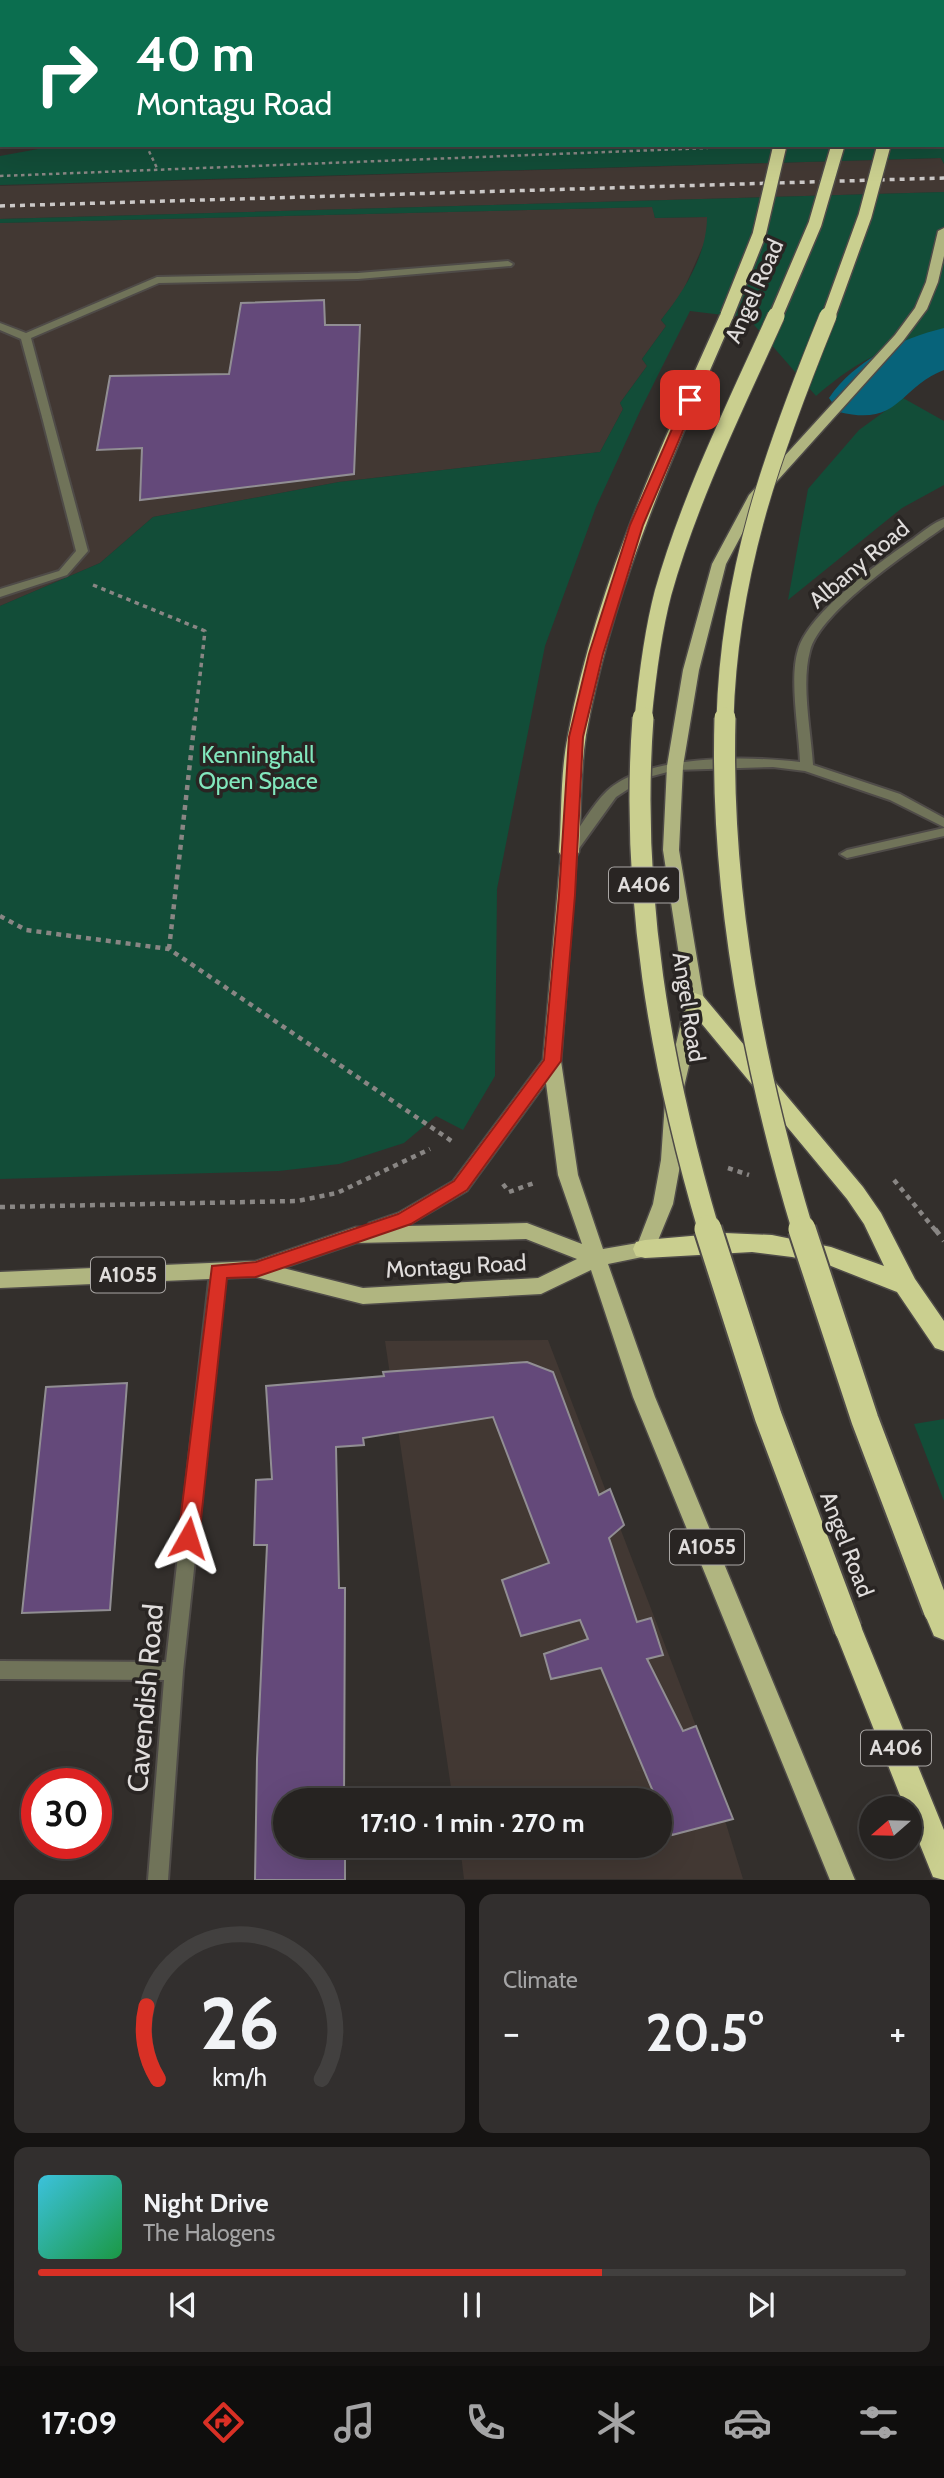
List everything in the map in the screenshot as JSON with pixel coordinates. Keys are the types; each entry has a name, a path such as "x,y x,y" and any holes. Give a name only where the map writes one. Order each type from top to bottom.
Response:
{"highway":[{"path":"569,852 576,737 596,654 636,525 759,235 780,147"},
{"name":"Angel Road","path":"837,147 813,231 709,461 678,544 662,600 649,670 641,746 641,822 649,944 663,1048 685,1145 767,1419 944,1867"},
{"path":"883,147 861,234 769,467 741,578 726,663 722,751 731,889 747,997 786,1177 830,1322 940,1618"},
{"path":"695,1001 855,1193 873,1219 906,1285 944,1341"},
{"path":"645,1249 752,1243 803,1249 846,1259 906,1285"}],"main road":[{"name":"Angel Road","path":"695,1001 671,850 675,766 691,670 719,564 754,498 899,338 921,309 932,282 944,230"},
{"path":"569,852 552,1061 568,1175 597,1258"},
{"path":"645,1249 663,1204 671,1160 675,1087 695,1001"},
{"name":"A1055","path":"356,1235 405,1219 460,1185 552,1061"},
{"name":"Montagu Road","path":"0,1280 256,1269 356,1235 527,1231 597,1258"},
{"name":"A1055","path":"645,1249 597,1258 645,1397 844,1880"},
{"name":"Montagu Road","path":"256,1269 363,1296 541,1286 597,1258"}],"street":[{"path":"0,326 26,337 157,280 358,276 508,264"},
{"path":"0,593 63,573 82,551 26,337"},
{"name":"Albany Road","path":"807,767 802,658 810,636 826,615 944,522"},
{"path":"569,852 611,794 640,775 675,766 773,763 807,767 895,797 944,823"},
{"path":"847,854 944,832"},
{"name":"Cavendish Road","path":"158,1880 174,1671 218,1272"},
{"path":"0,1670 174,1671"}],"path":[{"path":"147,147 157,168"},
{"path":"0,176 708,148"},
{"path":"63,573 205,631 169,949"},
{"path":"0,916 26,930 169,949 447,1138"},
{"path":"0,1207 297,1201 337,1193 430,1149"},
{"path":"502,1182 509,1192 541,1181"},
{"path":"894,1181 944,1241"}],"shaded area":[{"path":"941,158 944,164 944,192 0,219 0,186"},
{"path":"653,207 655,218 707,217 707,237 682,293 661,320 666,326 642,359 647,366 620,403 623,409 600,452 339,482 153,517 100,563 0,606 0,223"},
{"path":"548,1340 696,1726 743,1879 464,1879 461,1858 672,1858 672,1788 451,1788 385,1341"}],"green space":[{"path":"49,147 944,147 944,164 941,158 0,185 0,156"},
{"name":"Kenninghall Open Space","path":"944,192 944,334 876,355 848,371 816,396 748,318 690,311 596,507 545,646 497,889 495,1076 463,1130 436,1116 404,1143 339,1164 279,1171 0,1179 0,606 100,563 153,517 339,482 600,452 623,409 620,403 647,366 642,359 666,326 661,320 678,297 699,259 707,217 655,218 652,207 0,223 0,219"},
{"path":"903,398 944,421 944,485 902,508 788,600 808,489 859,430"},
{"path":"944,1419 944,1501 914,1424"}],"building":[{"path":"324,300 325,325 360,325 354,474 140,500 142,448 97,450 110,376 229,374 241,303"},
{"path":"527,1362 553,1372 599,1495 610,1489 624,1525 609,1538 637,1622 651,1618 663,1655 647,1659 683,1731 696,1726 733,1819 672,1835 672,1788 652,1788 601,1668 551,1679 544,1654 588,1639 580,1620 521,1636 502,1580 549,1563 493,1417 363,1438 364,1445 336,1447 339,1588 345,1588 344,1788 273,1788 273,1858 345,1858 345,1880 255,1880 257,1759 267,1545 254,1545 256,1480 272,1479 266,1386 384,1376 383,1372"},
{"path":"127,1383 110,1610 22,1613 46,1387"}],"waterway":[{"path":"862,398 911,360 944,347"}],"railway":[{"path":"0,206 944,178"}],"route":[{"path":"188,1538 218,1272 256,1269 405,1219 460,1185 552,1061 567,895 576,737 596,654 636,525 690,400"}]}
